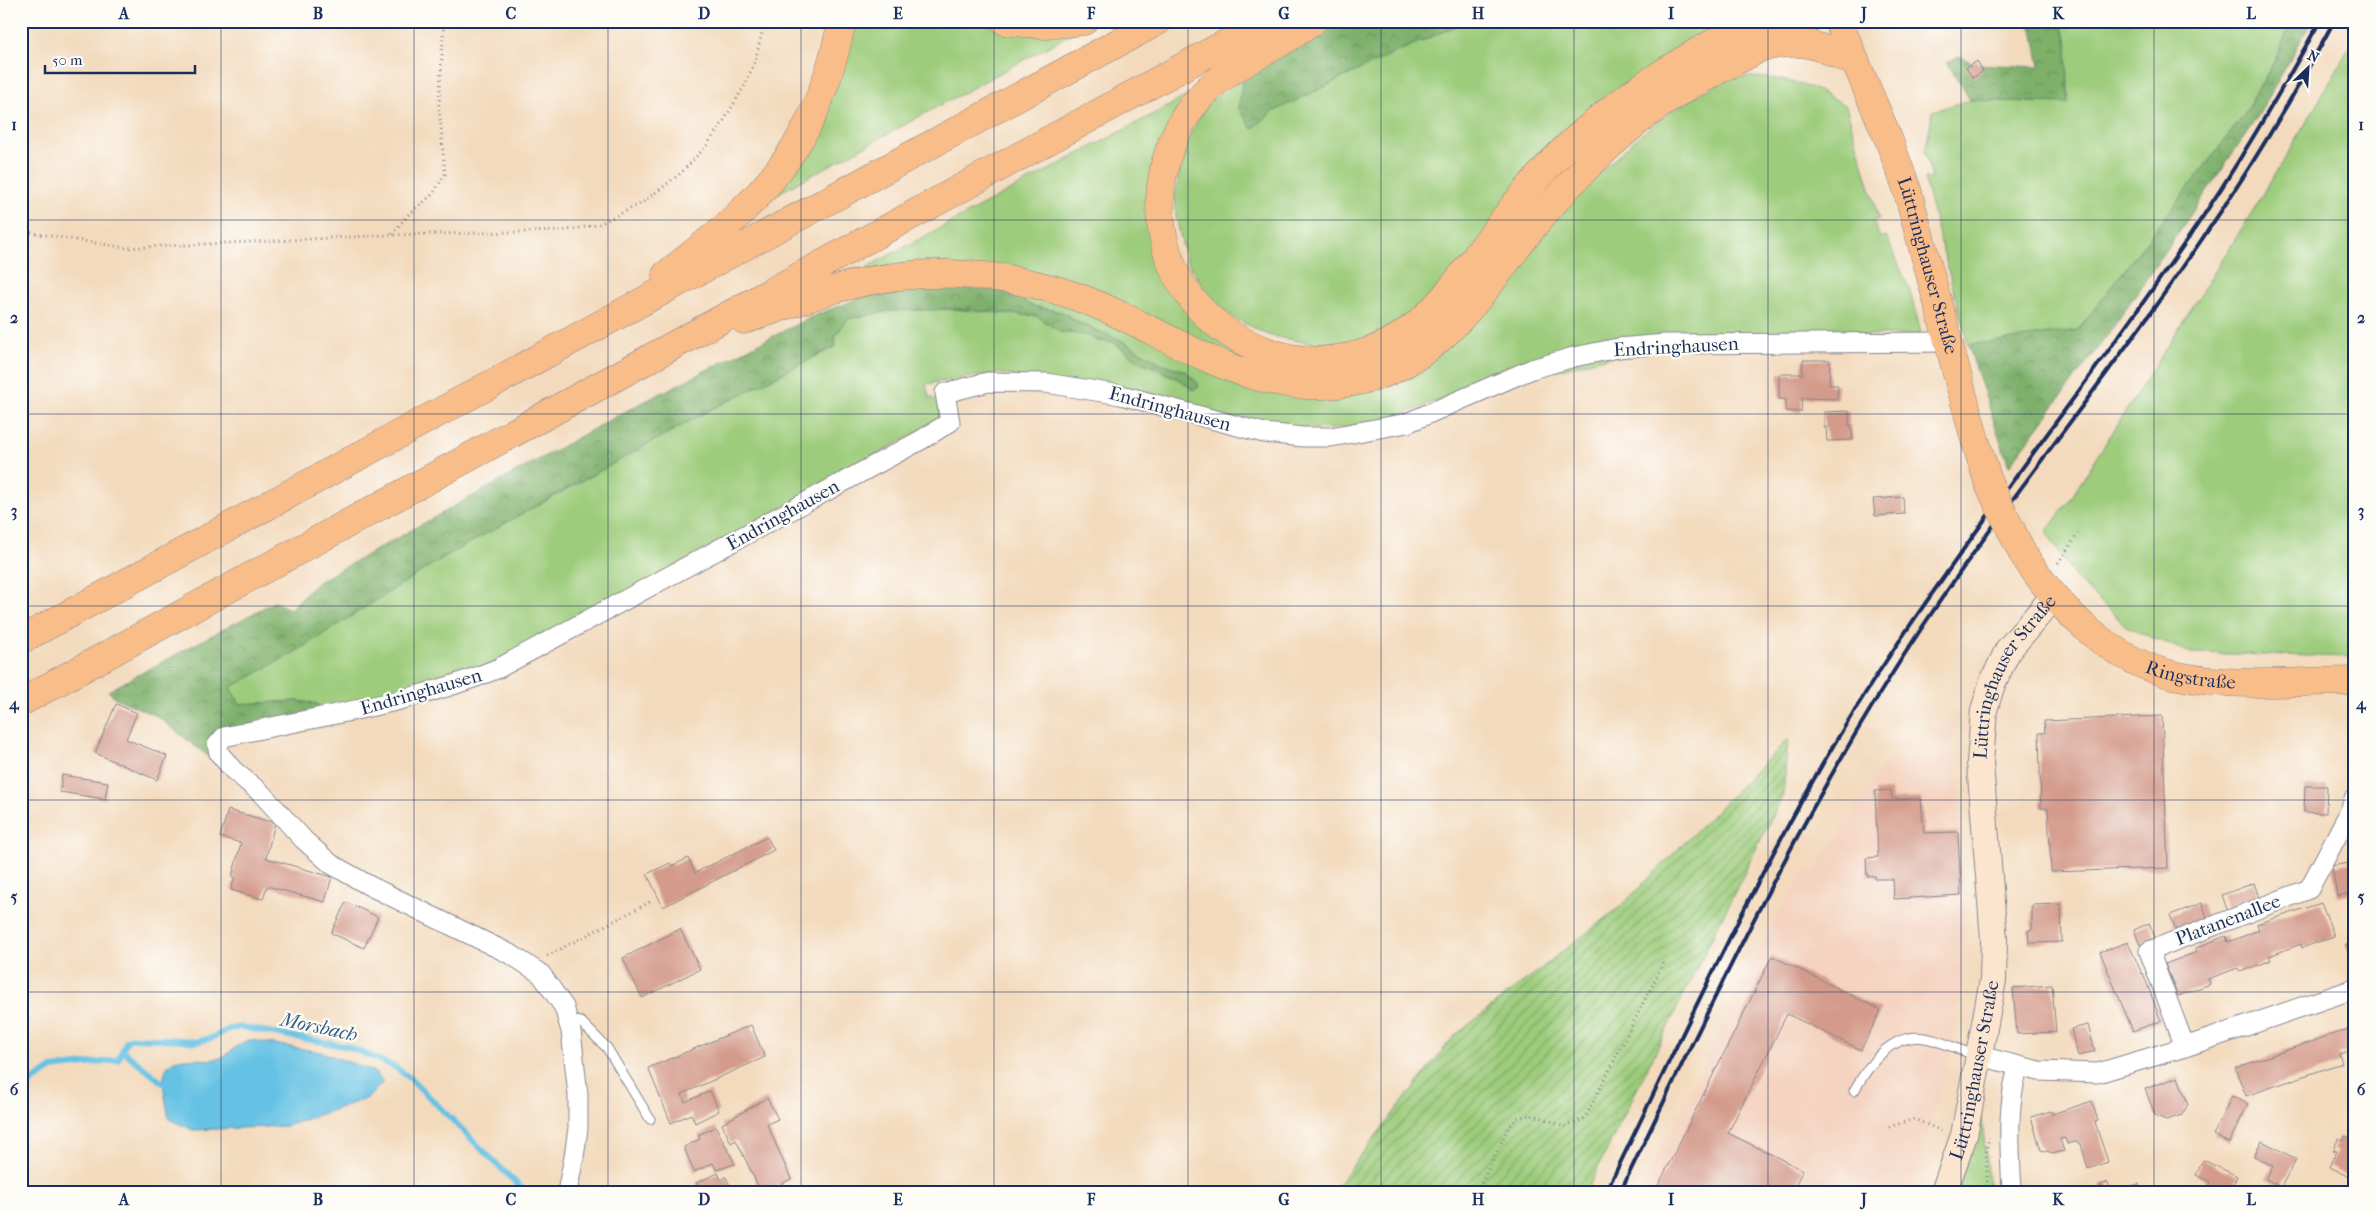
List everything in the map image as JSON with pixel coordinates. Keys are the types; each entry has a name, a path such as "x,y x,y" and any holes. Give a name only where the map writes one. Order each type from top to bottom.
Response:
{"main road":[{"path":"625,310 738,215 782,167 816,110 832,66 842,21"},
{"path":"1005,21 1046,25 1084,21"},
{"path":"21,640 1158,21"},
{"path":"21,702 676,342 1267,21"},
{"path":"1312,21 1222,76 1198,98 1181,124 1165,158 1159,198 1163,238 1172,265 1184,289 1203,312 1224,330 1248,344 1278,355 1312,360 1348,358 1370,351 1402,336 1419,324 1444,298 1527,190 1565,150 1623,98 1668,69 1756,28 1783,31 1806,21"},
{"name":"Lüttringhauser Straße","path":"1838,21 1905,182 1950,342 1975,440 1990,487 2023,554 2054,596"},
{"path":"676,342 844,287 892,277 960,274 1022,281 1066,293 1124,317 1224,366 1261,378 1292,384 1322,386 1373,378 1412,359 1446,333 1481,294 1558,197 1619,138 1680,91 1756,28"},
{"path":"1756,28 1789,42 1807,42 1856,63"},
{"name":"Ringstraße","path":"2054,596 2086,629 2120,653 2148,667 2177,676 2248,682 2354,681"}],"street":[{"name":"Endringhausen","path":"567,1192 574,1157 578,1110 571,1031 564,1007 541,974 512,955 370,886 331,864 304,840 261,793 233,770 219,753 217,745 224,737 420,695 472,679 516,660 950,422 945,393 988,382 1019,381 1086,388 1121,394 1264,433 1303,437 1331,436 1362,433 1407,423 1532,369 1574,357 1618,348 1665,344 1950,342"},
{"name":"Lüttringhauser Straße","path":"1944,1192 1964,1135 1980,1056 1994,965 1980,763 1984,710 1992,684 2005,656 2026,627 2054,596"},
{"name":"Platanenallee","path":"2185,1047 2149,951 2308,889 2350,811 2354,799"},
{"path":"1980,1056 2018,1068 2071,1074 2098,1073 2185,1047 2354,989"},
{"path":"2012,1192 2008,1127 2010,1094 2018,1068"}],"lane":[{"path":"568,1020 581,1022 607,1048 650,1119"},
{"path":"1854,1091 1873,1061 1898,1042 1909,1038 1922,1038 1938,1042 1980,1056"}],"path":[{"path":"392,234 408,214 433,194 445,174 439,105 444,21"},
{"path":"21,230 126,248 392,234 562,231 597,225 642,203 681,173 707,145 730,112 745,85 755,61 765,21"},
{"path":"2059,562 2079,532"},
{"path":"528,966 652,901"},
{"path":"1477,1192 1508,1128 1517,1118 1530,1115 1542,1117 1565,1126 1586,1118 1664,962"},
{"path":"1889,1127 1914,1119 1939,1130"}],"shaded area":[{"path":"1954,719 1953,746 1959,775 1966,895 1964,955 1960,995 1949,1058 1912,1192 1641,1192 1768,931 1806,869 1814,873 1887,758 1930,757 1929,729"}],"green space":[{"path":"849,21 978,21 1004,30 1077,31 764,201"},
{"path":"1341,21 1467,21 1394,53 1274,111 1252,129 1239,108 1242,80 1279,56"},
{"path":"1467,21 1733,21 1660,64 1414,315 1361,341 1307,343 1268,335 1234,318 1206,292 1186,260 1176,217 1175,198 1181,160 1188,138 1209,101 1242,80 1252,129 1274,111 1394,53"},
{"path":"2028,21 2058,21 2067,38 2068,103 1970,100 1947,62 1959,56 1976,64 2040,67 2034,34"},
{"path":"2058,21 2292,21 2274,62 2242,118 2078,331 1968,345 1926,186 1925,179 1932,178 1925,152 1933,111 1970,100 2068,103 2067,38"},
{"path":"2292,21 2312,21 2258,116 2109,333 2009,466 1968,345 2078,330 2242,118 2274,62"},
{"path":"2354,39 2354,657 2191,653 2128,628 2075,577 2046,532 2068,503 2250,215"},
{"path":"1730,77 1777,79 1791,82 1818,91 1846,106 1879,219 1873,221 1880,238 1886,236 1909,288 1921,333 1919,335 1697,335 1448,397 1391,419 1332,429 1274,427 998,373 926,384 929,397 937,400 940,407 939,414 934,423 497,665 318,714 317,704 298,701 240,704 230,688 295,652 444,557 706,412 836,346 835,337 847,319 890,311 954,309 1037,316 1060,332 1086,335 1098,341 1113,342 1138,360 1180,380 1193,390 1185,371 1161,363 1120,340 1079,323 1062,312 1032,306 1009,291 1054,300 1320,397 1566,204 1640,135 1677,107"},
{"path":"1189,95 1175,117 1165,138 1157,159 1153,180 1153,224 1165,272 1171,286 1189,312 1200,323 1226,342 1239,350 1274,363 1305,368 1337,368 1370,361 1398,348 1423,330 1446,308 1524,208 1555,172 1612,119 1619,127 1583,159 1550,193 1515,234 1475,288 1445,322 1410,350 1365,371 1320,377 1276,372 1233,358 1104,298 1061,282 1014,271 942,266 870,271 868,269 869,266"},
{"path":"915,286 1009,291 1032,306 1062,312 1079,323 1120,340 1161,363 1185,371 1196,381 1199,387 1194,390 1180,380 1138,360 1113,342 1098,341 1086,335 1060,332 1037,316 954,309 890,311 848,319 835,336 836,346 706,412 444,557 295,652 230,688 240,704 298,701 318,704 318,714 218,730 212,736 209,744 218,764 157,716 115,698 108,691 274,602 290,609 318,582 626,411 811,317 865,296"},
{"path":"1788,739 1783,795 1586,1192 1332,1192 1454,1036 1620,907"},
{"path":"1982,1117 1989,1192 1955,1192"}],"water":[{"path":"250,1040 321,1052 373,1071 383,1082 368,1098 286,1126 193,1130 169,1119 164,1076 166,1069 171,1063 183,1059 207,1060 221,1058 245,1041"}],"building":[{"path":"1977,61 1983,71 1973,78 1966,68"},
{"path":"1803,360 1830,360 1829,385 1838,385 1837,399 1802,398 1801,412 1786,411 1786,399 1779,399 1779,374 1802,374"},
{"path":"1849,411 1849,425 1851,425 1853,440 1827,441 1826,427 1824,428 1824,412"},
{"path":"1903,497 1904,514 1875,516 1873,499"},
{"path":"116,704 137,713 126,739 167,756 157,780 95,753"},
{"path":"2162,716 2168,868 2051,872 2048,808 2041,808 2039,733 2045,733 2044,721"},
{"path":"62,775 108,782 105,799 60,792"},
{"path":"2305,786 2327,786 2326,813 2304,812"},
{"path":"1891,790 1892,799 1921,798 1924,833 1958,832 1961,895 1894,899 1893,879 1875,879 1875,876 1867,876 1866,858 1878,857 1875,791"},
{"path":"228,810 275,823 266,858 332,877 325,902 267,886 263,899 231,890 235,877 232,877 241,843 220,837"},
{"path":"767,837 774,850 663,907 647,874 670,863 672,866 688,858 695,873"},
{"path":"2348,859 2354,859 2354,893 2337,896 2332,866 2349,863"},
{"path":"2254,883 2260,900 2228,912 2222,895"},
{"path":"346,902 378,917 364,948 331,933"},
{"path":"2202,903 2208,920 2177,932 2170,915"},
{"path":"2321,903 2334,936 2302,948 2301,944 2269,956 2271,960 2240,972 2238,968 2208,979 2210,984 2178,996 2165,964 2197,952 2196,948 2210,942 2226,936 2228,942 2259,930 2257,924"},
{"path":"2061,904 2062,942 2029,943 2028,930 2032,930 2032,905"},
{"path":"2149,923 2156,939 2140,945 2134,930"},
{"path":"680,929 700,969 642,998 623,958"},
{"path":"2128,942 2143,973 2161,1021 2133,1031 2100,952"},
{"path":"2354,942 2354,961 2352,961 2346,945"},
{"path":"1772,956 1881,1010 1861,1050 1787,1014 1728,1133 1803,1170 1792,1192 1655,1192"},
{"path":"2052,985 2056,1032 2017,1034 2013,988"},
{"path":"751,1025 765,1057 682,1094 685,1102 710,1091 719,1111 695,1123 691,1114 671,1123 648,1068"},
{"path":"2088,1025 2095,1051 2078,1056 2071,1029"},
{"path":"2354,1027 2354,1049 2339,1054 2342,1063 2246,1096 2235,1068"},
{"path":"2178,1077 2188,1104 2182,1115 2166,1120 2155,1115 2145,1089"},
{"path":"2232,1096 2248,1104 2229,1143 2213,1135"},
{"path":"767,1098 778,1119 767,1124 791,1179 766,1192 761,1192 736,1140 731,1143 722,1124"},
{"path":"2092,1101 2098,1121 2095,1122 2108,1162 2088,1169 2081,1144 2075,1142 2067,1144 2065,1138 2060,1139 2064,1151 2052,1154 2041,1150 2031,1117 2051,1111 2052,1114"},
{"path":"716,1127 735,1164 716,1170 713,1163 694,1172 684,1147 700,1139 698,1135"},
{"path":"2345,1136 2354,1140 2354,1179 2330,1167 2337,1151 2333,1150 2339,1138 2343,1140"},
{"path":"2262,1141 2296,1159 2281,1187 2266,1179 2273,1166 2254,1156"},
{"path":"2203,1160 2237,1176 2230,1192 2205,1192 2210,1182 2196,1175"},
{"path":"718,1173 721,1180 726,1177 733,1192 701,1192 696,1183"},
{"path":"2108,1182 2111,1192 2103,1192 2100,1185"},
{"path":"2139,1184 2141,1192 2115,1192 2115,1191"}],"waterway":[{"name":"Morsbach","path":"21,1089 52,1068 118,1060 127,1040 134,1038 195,1042 212,1038 229,1029 241,1027 349,1047 395,1067 411,1079 525,1192"},
{"name":"Morsbach","path":"123,1051 164,1084"}],"railway":[{"path":"1606,1192 1741,915 1814,779 1853,713 1929,597 2114,343 2205,213 2256,132 2320,21"},
{"path":"1620,1192 1762,903 1839,762 1880,694 1956,578 2130,341 2217,218 2269,135 2334,21"}]}
